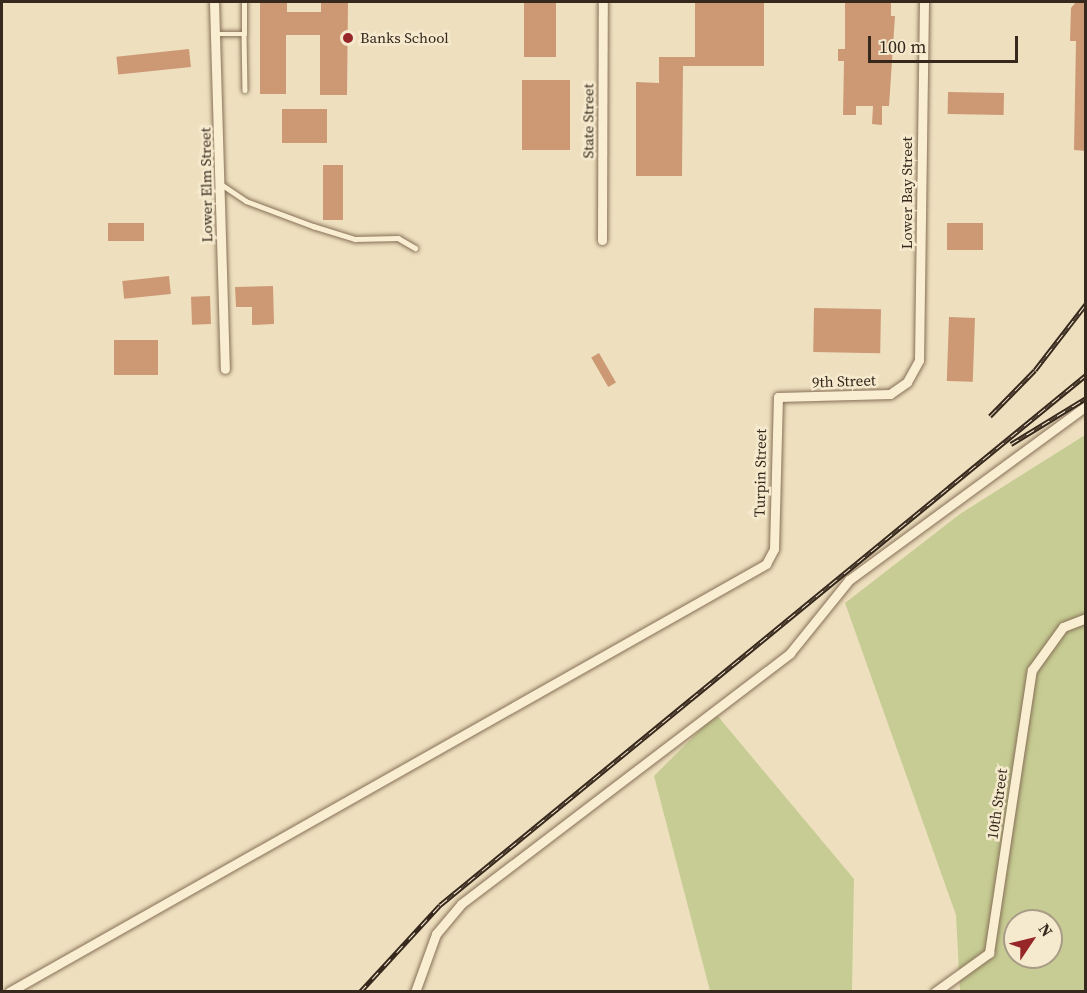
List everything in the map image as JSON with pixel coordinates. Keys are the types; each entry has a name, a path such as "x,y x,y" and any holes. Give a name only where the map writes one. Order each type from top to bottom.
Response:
{"street":[{"name":"Lower Elm Street","path":"214,2 225,369"},
{"name":"State Street","path":"602,240 603,2"},
{"name":"Lower Bay Street","path":"907,382 921,350 924,2"},
{"name":"9th Street","path":"778,397 877,397 907,382"},
{"name":"Turpin Street","path":"9,992 496,714 752,576 774,549 778,397"},
{"path":"415,992 436,934 461,904 790,653 849,580 1024,446 1086,406"},
{"name":"10th Street","path":"934,992 989,952 1032,670 1063,627 1086,618"}],"lane":[{"path":"244,2 245,90"},
{"path":"216,34 244,34"},
{"path":"221,184 246,201 314,226 355,238 398,238 415,248"}],"green space":[{"path":"1085,435 1085,991 960,991 956,915 845,603 960,514"},
{"path":"716,714 854,879 852,991 710,991 654,776"}],"building":[{"path":"260,2 287,2 287,12 321,12 321,2 348,2 347,95 320,95 320,35 286,35 286,94 260,94"},
{"path":"524,2 556,2 556,57 524,57"},
{"path":"695,2 764,2 764,66 683,66 682,176 636,176 636,82 659,83 659,57 695,57"},
{"path":"845,2 891,2 891,16 895,16 889,106 882,106 882,125 872,124 873,106 856,106 856,115 843,115 844,61 838,61 838,49 845,49"},
{"path":"1076,2 1086,2 1086,151 1074,150 1076,41 1070,41 1071,8"},
{"path":"189,49 191,67 118,75 116,57"},
{"path":"522,80 570,80 570,150 522,150"},
{"path":"948,92 1004,93 1004,115 948,114"},
{"path":"282,109 327,109 327,143 282,143"},
{"path":"323,165 343,165 343,220 323,220"},
{"path":"108,223 144,223 144,241 108,241"},
{"path":"947,223 983,223 983,250 947,250"},
{"path":"169,276 171,294 124,299 122,281"},
{"path":"273,286 274,324 252,325 252,307 236,307 235,287"},
{"path":"210,296 211,324 192,325 191,297"},
{"path":"814,308 881,309 880,353 813,352"},
{"path":"949,317 975,318 973,382 947,381"},
{"path":"114,340 158,340 158,375 114,375"},
{"path":"599,353 616,382 608,387 591,358"}],"railway":[{"path":"990,416 1035,370 1086,304"},
{"path":"360,992 440,905 1086,375"},
{"path":"1011,444 1086,398"}],"place":[{"name":"Banks School","path":"348,38"}]}
